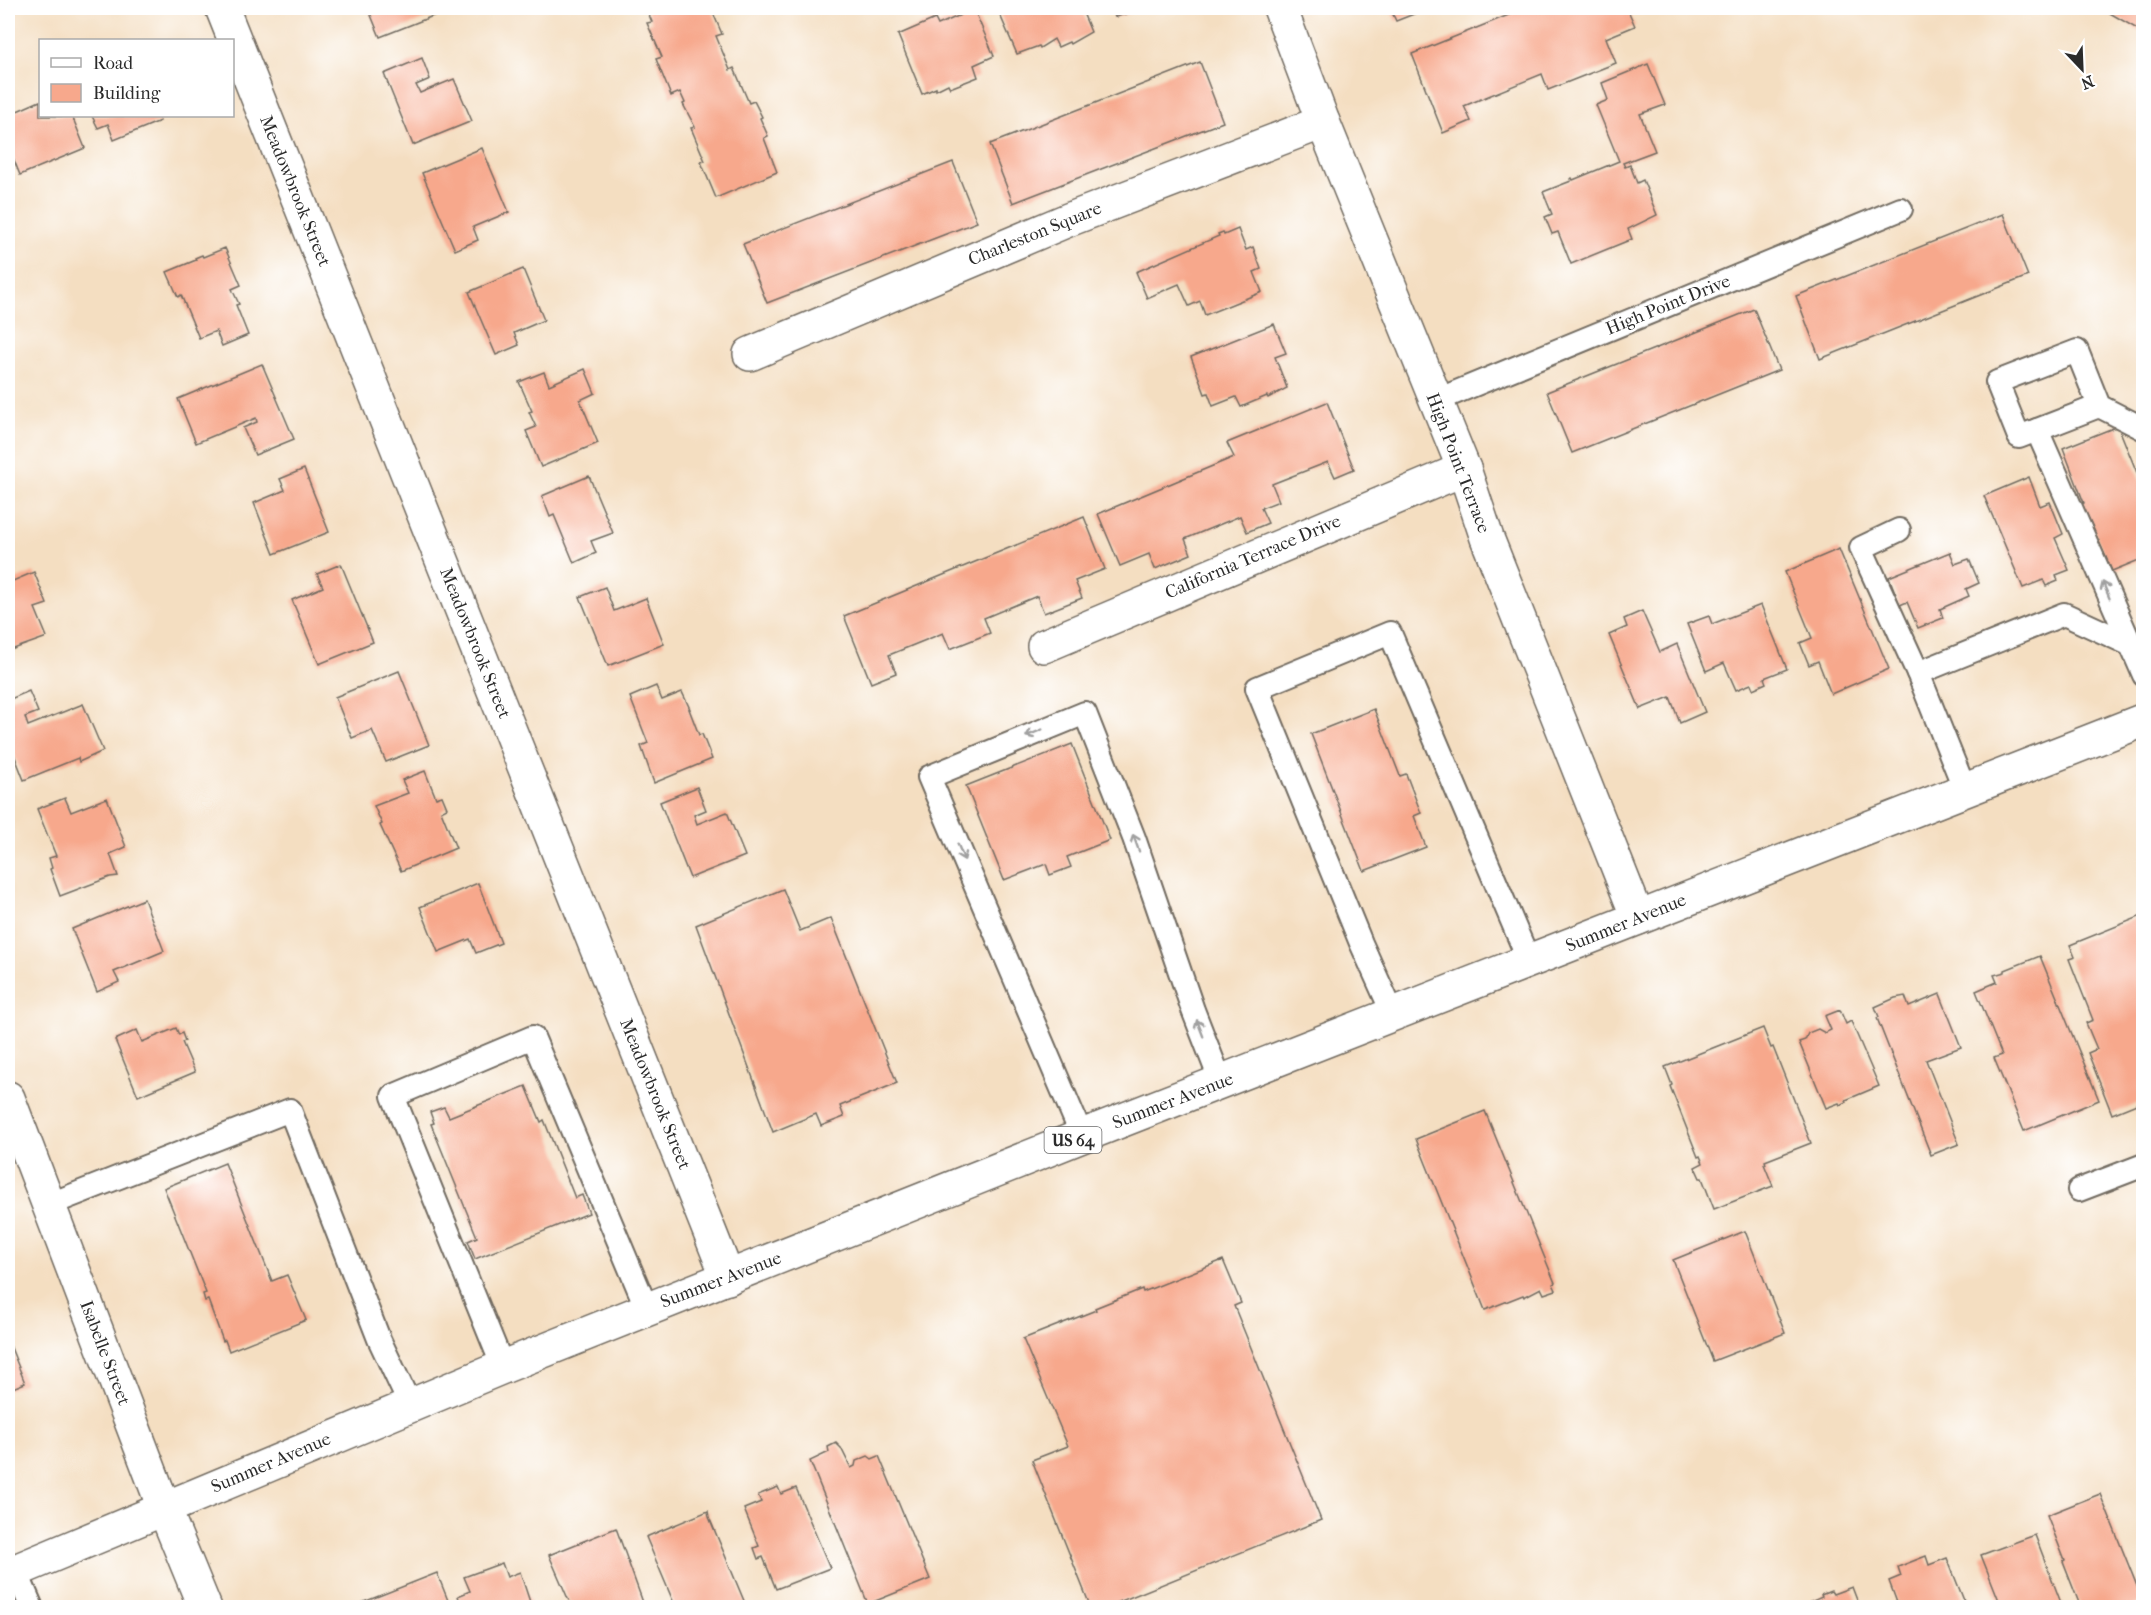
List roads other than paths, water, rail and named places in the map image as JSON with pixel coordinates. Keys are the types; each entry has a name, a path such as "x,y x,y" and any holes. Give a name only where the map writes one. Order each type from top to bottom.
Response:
{"street":[{"name":"Meadowbrook Street","path":"222,8 728,1278"},
{"name":"High Point Terrace","path":"1280,8 1323,122 1464,469 1486,538 1638,918"},
{"name":"Charleston Square","path":"750,354 1068,220 1323,122"},
{"name":"California Terrace Drive","path":"1044,646 1464,469"},
{"name":"Summer Avenue","path":"12,1573 502,1367 1082,1136 2144,720"},
{"name":"Isabelle Street","path":"8,1098 164,1508 205,1608"}],"lane":[{"name":"High Point Drive","path":"1435,401 1902,209"},
{"path":"2099,406 2019,437 1997,382 2077,351 2099,406 2144,429"},
{"path":"2037,430 2144,675"},
{"path":"1899,530 1861,548 1918,673 1965,790"},
{"path":"1918,673 2064,614 2129,644"},
{"path":"1393,1014 1361,943 1257,688 1390,633 1529,961"},
{"path":"1082,1136 929,777 1085,713 1134,838 1193,1010 1221,1082"},
{"path":"502,1367 393,1096 533,1036 647,1309"},
{"path":"48,1205 290,1110 380,1339 410,1405"},
{"path":"2079,1190 2144,1165"},
{"path":"12,1573 32,1608"}]}
